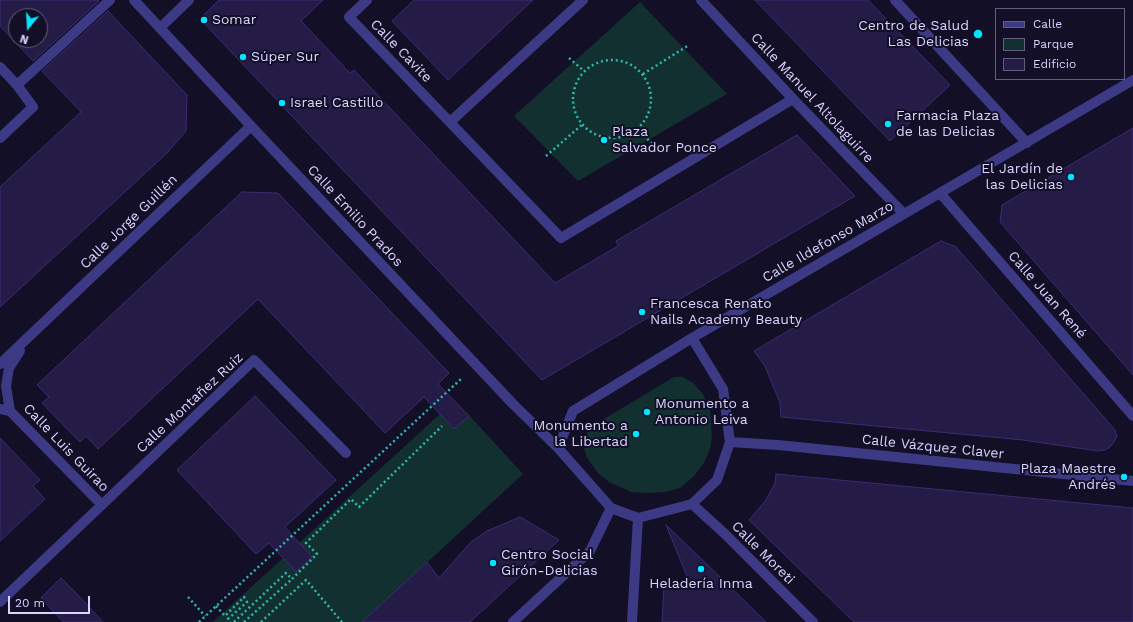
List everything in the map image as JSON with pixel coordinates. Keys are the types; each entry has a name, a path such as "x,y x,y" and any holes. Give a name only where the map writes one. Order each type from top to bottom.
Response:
{"street":[{"path":"17,85 110,0"},
{"name":"Calle Emilio Prados","path":"134,0 513,404 558,448 611,508"},
{"path":"160,28 190,0"},
{"name":"Calle Cavite","path":"367,0 349,17 450,122"},
{"path":"583,0 450,122 561,238 793,99"},
{"name":"Calle Manuel Altolaguirre","path":"702,0 793,99 904,214"},
{"path":"895,0 1027,143"},
{"path":"0,67 17,85 33,107 0,138"},
{"name":"Calle Ildefonso Marzo","path":"558,448 573,411 692,338 1133,80"},
{"name":"Calle Jorge Guillén","path":"0,364 251,126"},
{"name":"Calle Juan René","path":"940,193 1133,416"},
{"path":"513,622 590,551 611,508 638,518 692,504 717,480 730,442 723,389 692,338"},
{"name":"Calle Jorge Guillén","path":"5,410 6,386 9,368 27,339"},
{"name":"Calle Montañez Ruiz","path":"102,505 254,360 346,452"},
{"name":"Calle Luis Guirao","path":"5,410 102,505"},
{"name":"Calle Vázquez Claver","path":"730,442 786,446 1133,481"},
{"name":"Calle Moreti","path":"692,504 724,533 813,622"},
{"path":"0,602 102,505"},
{"path":"632,622 638,518"}],"path":[{"path":"643,74 689,45"},
{"path":"569,58 584,71"},
{"path":"607,60 620,61 633,66 643,74 651,97 650,109 644,120 636,129 617,137 606,137 596,134 582,124 574,109 573,95 576,82 584,71 594,64 607,60"},
{"path":"546,156 582,124"},
{"path":"636,129 652,143"},
{"path":"199,622 461,379"},
{"path":"244,622 292,579 317,554 306,543 351,499 359,507 442,426"},
{"path":"234,622 286,573 292,579"},
{"path":"261,622 306,580 342,622"},
{"path":"188,597 205,616"},
{"path":"216,606 225,616 244,597 247,602 228,619 230,622"}],"green space":[{"path":"640,2 727,94 578,181 514,116"},
{"path":"674,377 683,377 693,383 703,394 710,410 712,436 710,449 704,463 693,477 680,488 666,492 631,492 609,482 598,473 587,458 583,444 589,428"},
{"path":"440,414 454,429 469,415 523,474 368,617 373,622 213,622 283,558 312,557 299,543"}],"building":[{"path":"0,0 99,1 48,47 48,8 8,8 8,34 0,26"},
{"path":"219,0 323,0 301,21 350,73 354,70 555,283 618,246 616,241 797,135 855,196 542,380 200,19"},
{"path":"414,0 533,0 448,80 392,21"},
{"path":"755,0 868,0 949,84 949,86 890,141"},
{"path":"108,11 187,95 186,131 166,154 0,307 0,187 81,112 42,71"},
{"path":"21,48 47,48 33,61"},
{"path":"1133,128 1133,375 1000,222 1002,205"},
{"path":"242,192 278,193 449,373 438,384 469,416 454,429 424,397 385,433 258,299 98,449 86,436 80,442 42,403 49,397 37,385"},
{"path":"941,241 956,247 1115,430 1117,436 1110,447 1105,450 1098,451 1023,440 781,417 780,403 765,366 754,351"},
{"path":"255,396 336,480 285,527 312,557 296,572 269,543 256,554 177,470"},
{"path":"0,438 40,480 33,486 45,499 0,541"},
{"path":"776,474 1133,508 1133,622 854,622 749,520 766,500 775,483"},
{"name":"Centro Social Girón-Delicias","path":"520,517 559,540 470,622 362,622 427,562 439,578 471,542 487,531"},
{"path":"666,525 766,622 662,622 664,585 691,586"},
{"path":"61,578 103,622 63,622 41,598"}],"place":[{"name":"Somar","path":"204,20"},
{"name":"Centro de Salud Las Delicias","path":"978,34"},
{"name":"Súper Sur","path":"243,57"},
{"name":"Israel Castillo","path":"282,103"},
{"name":"Farmacia Plaza de las Delicias","path":"888,124"},
{"name":"Plaza Salvador Ponce","path":"604,140"},
{"name":"El Jardín de las Delicias","path":"1071,177"},
{"name":"Francesca Renato Nails Academy Beauty","path":"642,312"},
{"name":"Monumento a Antonio Leiva","path":"647,412"},
{"name":"Monumento a la Libertad","path":"636,434"},
{"name":"Plaza Maestre Andrés","path":"1124,477"},
{"name":"Centro Social Girón-Delicias","path":"493,563"},
{"name":"Heladería Inma","path":"701,569"}]}
